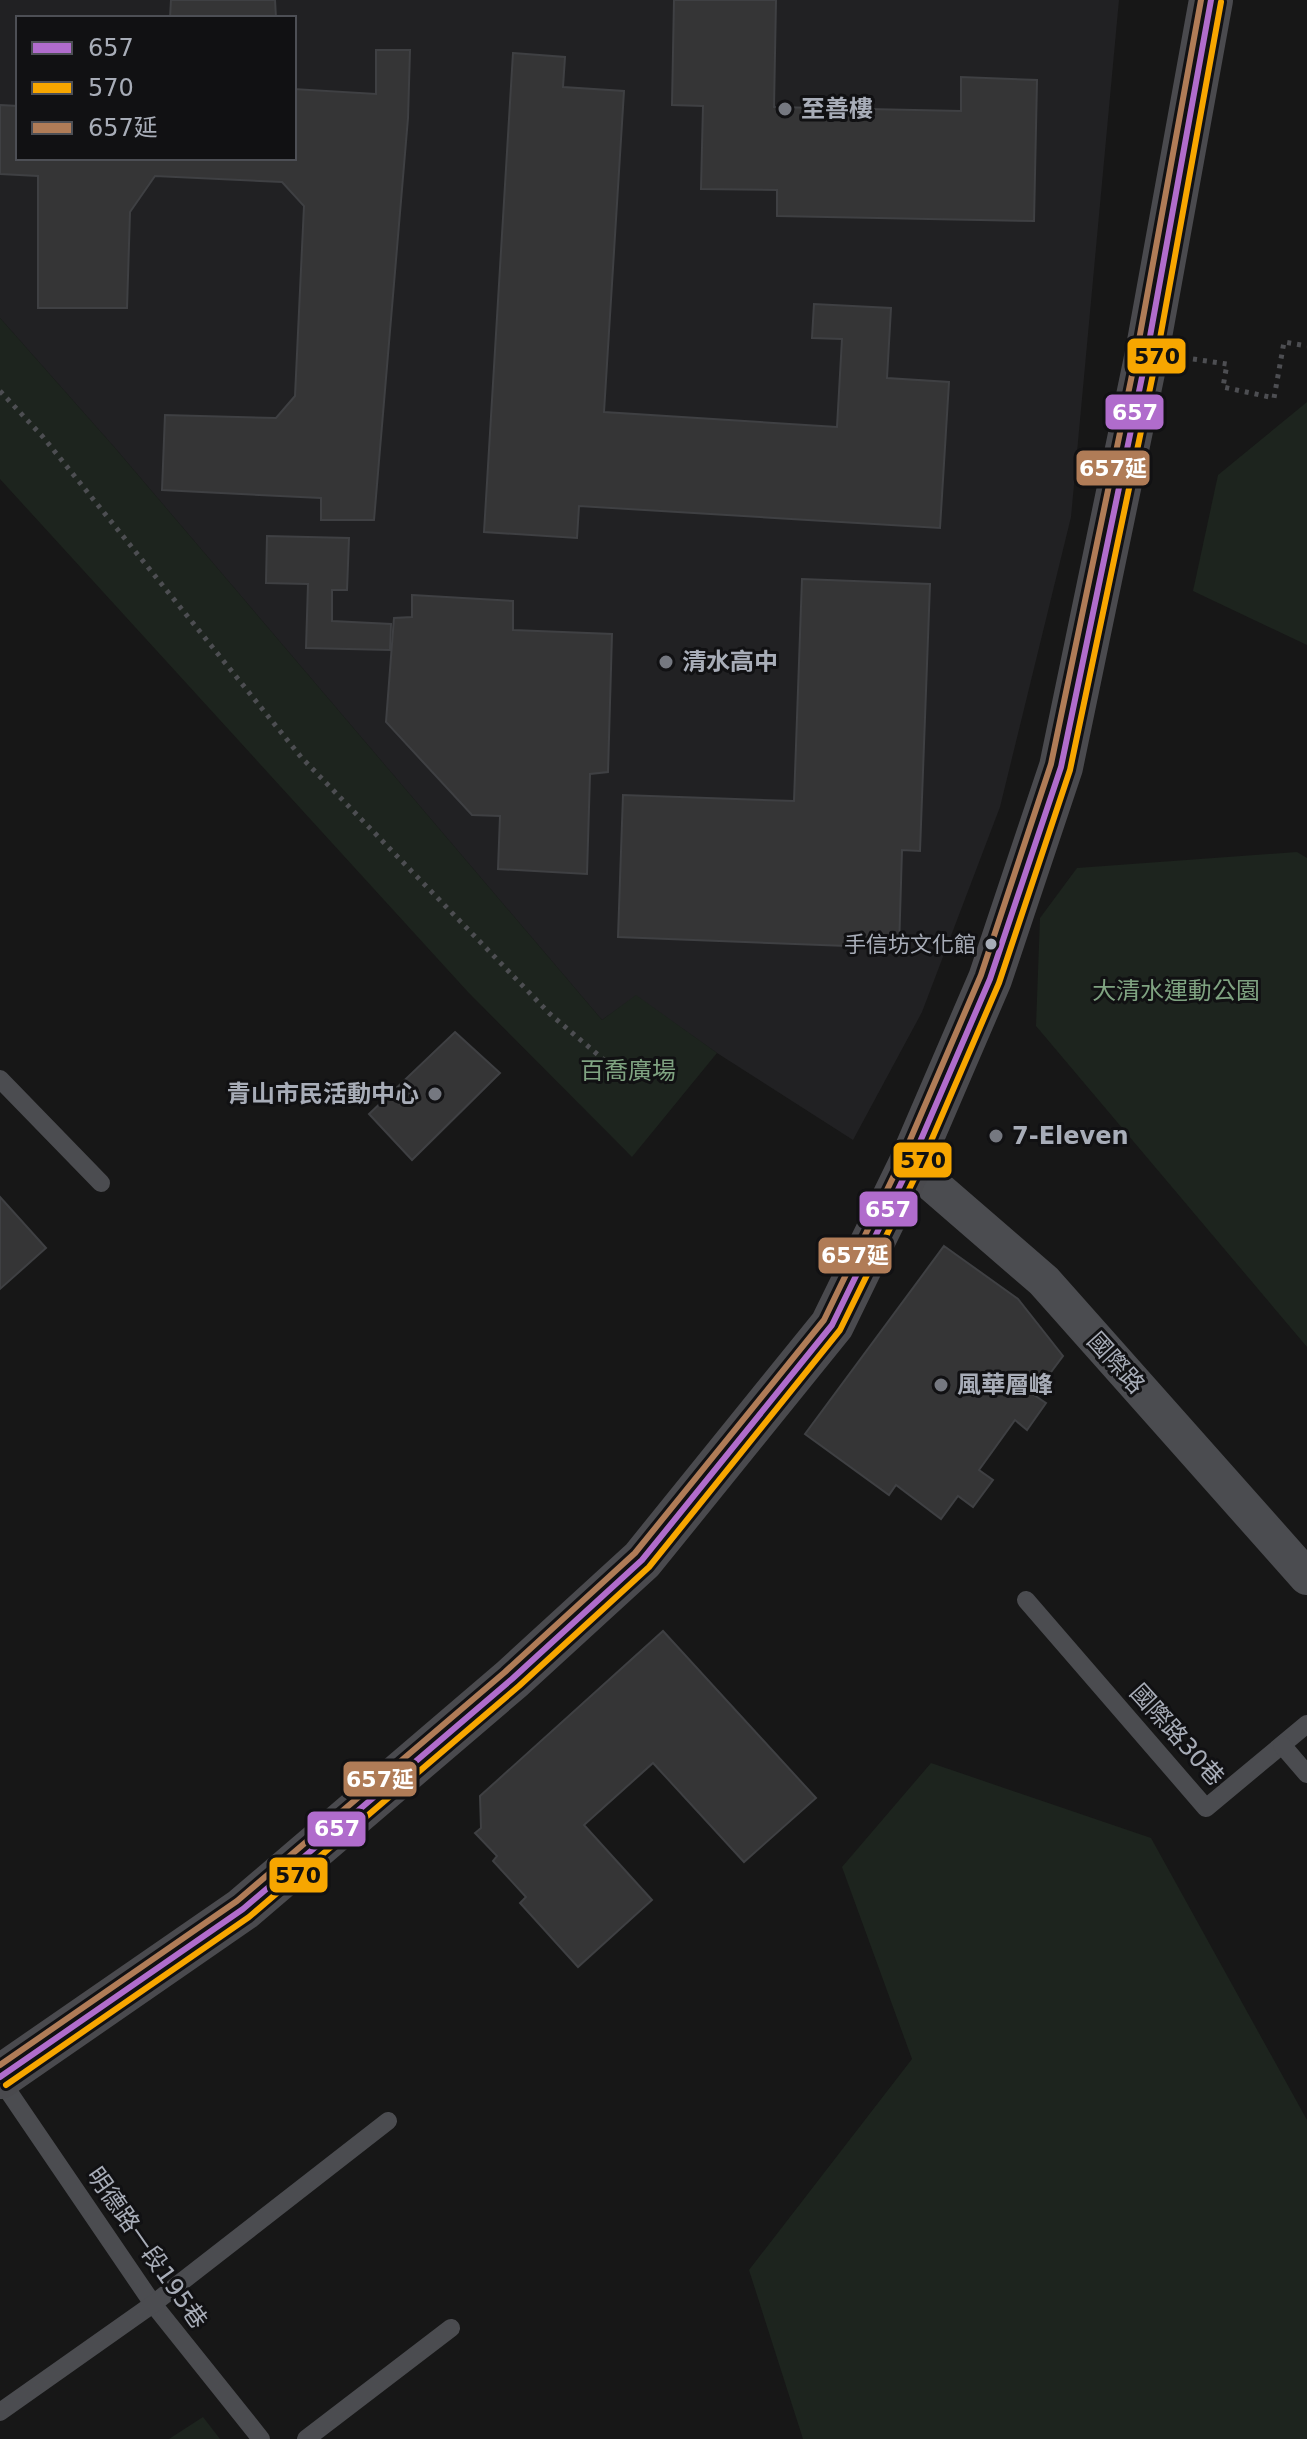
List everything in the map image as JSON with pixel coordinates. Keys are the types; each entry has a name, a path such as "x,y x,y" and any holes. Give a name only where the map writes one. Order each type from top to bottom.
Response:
{"street":[{"path":"0,2078 243,1909 512,1679 642,1560 832,1325 910,1165 990,979 1061,767 1147,353 1211,0"},
{"name":"國際路","path":"910,1165 1044,1281 1307,1577"}],"lane":[{"path":"0,1079 101,1183"},
{"name":"國際路30巷","path":"1026,1600 1206,1808 1307,1724"},
{"path":"1282,1745 1307,1774"},
{"name":"明德路一段195巷","path":"0,2078 153,2304 261,2439"},
{"path":"0,2412 153,2304 388,2121"},
{"path":"306,2439 451,2328"}],"path":[{"path":"1147,353 1227,364 1223,387 1274,398 1284,342 1307,346"},
{"path":"0,391 43,437 301,757 550,1014 630,1082"}],"shaded area":[{"name":"清水高中","path":"0,0 1119,0 1071,517 1000,807 922,1012 853,1140 717,1053 636,996 602,1020 115,448 0,318"}],"green space":[{"name":"百喬廣場","path":"0,318 115,448 602,1020 636,995 717,1053 632,1157 468,992 0,479"},
{"path":"1307,402 1307,645 1193,591 1218,475"},
{"name":"大清水運動公園","path":"1297,852 1307,858 1307,1347 1036,1026 1040,918 1077,868"},
{"path":"931,1763 1151,1838 1307,2120 1307,2439 803,2439 749,2270 912,2059 842,1867"},
{"path":"203,2417 220,2439 169,2439"}],"building":[{"path":"171,0 275,0 276,16 170,16"},
{"name":"至善樓","path":"674,0 776,0 774,107 961,111 961,77 1037,80 1034,221 777,216 777,190 701,189 703,106 672,105"},
{"path":"376,50 410,50 408,118 374,520 321,520 321,498 162,490 165,415 276,418 295,396 304,206 282,182 155,176 130,212 127,308 38,308 38,176 0,174 0,105 16,106 16,160 296,160 296,89 376,94"},
{"path":"513,53 565,57 563,87 624,91 604,412 837,427 842,339 812,338 814,304 891,308 887,378 949,382 940,528 579,506 577,538 484,532"},
{"path":"267,536 349,538 347,590 332,590 332,621 391,624 390,650 306,648 308,584 266,583"},
{"path":"802,579 930,584 920,851 902,850 899,948 618,937 623,795 794,801"},
{"path":"412,595 513,601 513,630 612,634 608,772 590,774 587,874 498,869 500,816 472,815 386,722 394,618 412,617"},
{"name":"青山市民活動中心","path":"455,1032 500,1073 412,1160 369,1114"},
{"path":"0,1197 46,1248 0,1289"},
{"name":"風華層峰","path":"944,1246 1018,1299 1063,1356 1034,1395 1046,1403 1027,1430 1015,1420 979,1470 993,1480 973,1507 958,1496 941,1519 896,1485 889,1495 805,1434"},
{"path":"663,1631 816,1798 744,1862 653,1763 584,1825 652,1900 578,1967 520,1903 526,1897 493,1861 497,1856 475,1833 481,1828 480,1796"}],"transit line":[{"name":"657延","path":"0,2065 237,1901 505,1672 635,1553 824,1320 901,1161 981,975 1051,764 1137,351 1201,0"},
{"name":"657","path":"0,2077 243,1909 512,1679 642,1560 832,1325 910,1165 990,979 1061,767 1147,353 1211,0"},
{"name":"570","path":"6,2085 249,1917 519,1686 649,1567 840,1330 919,1169 999,983 1070,770 1157,355 1221,2"}],"place":[{"name":"至善樓","path":"785,109"},
{"name":"清水高中","path":"666,662"},
{"name":"手信坊文化館","path":"991,944"},
{"name":"青山市民活動中心","path":"435,1094"},
{"name":"7-Eleven","path":"996,1136"},
{"name":"風華層峰","path":"941,1385"}]}
